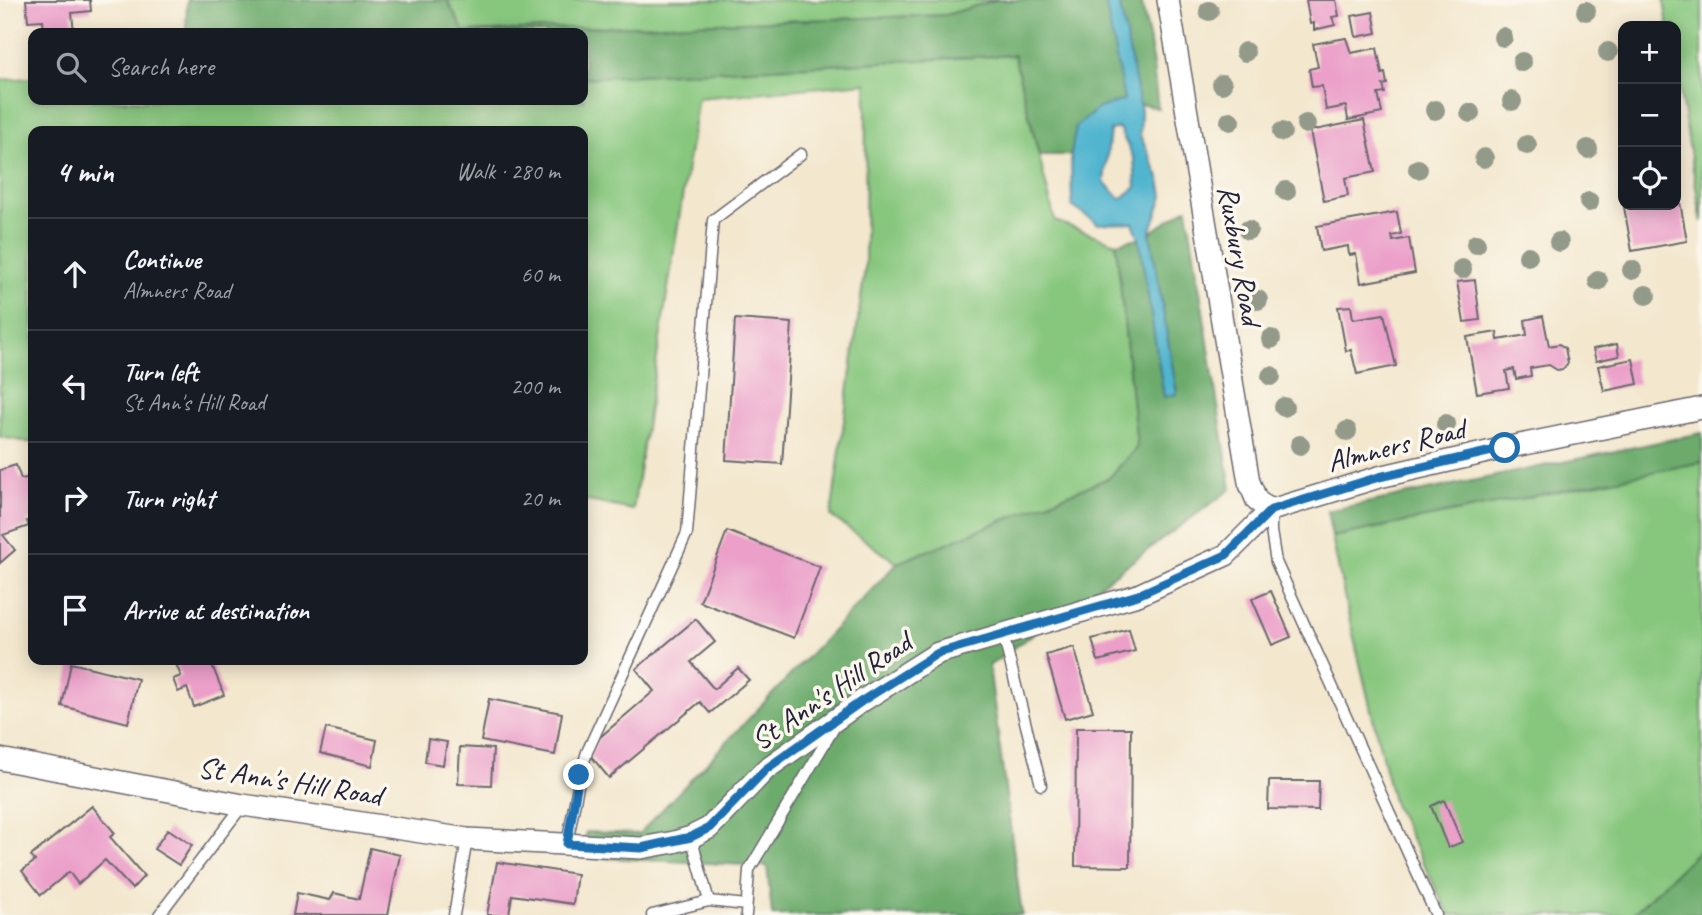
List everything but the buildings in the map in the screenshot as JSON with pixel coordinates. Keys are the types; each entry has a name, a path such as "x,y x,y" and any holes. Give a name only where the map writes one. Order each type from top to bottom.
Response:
{"street":[{"name":"Ruxbury Road","path":"1168,0 1249,482 1257,501 1271,510"},
{"name":"Almners Road","path":"1271,510 1379,477 1509,447 1702,408"},
{"name":"St Ann's Hill Road","path":"0,759 243,805 467,839 641,848 691,837 709,828 766,769 844,713 938,653 1138,595 1226,555 1271,510"}],"lane":[{"path":"567,844 579,775 587,752 687,533 713,220 801,153"},
{"path":"1271,510 1276,562 1436,915"},
{"path":"1003,634 1041,785"},
{"path":"653,915 709,901 746,910 749,870 844,713"},
{"path":"159,915 243,805"},
{"path":"691,837 709,901"},
{"path":"454,915 467,839"}],"green space":[{"path":"187,0 447,0 462,28 186,28"},
{"path":"447,0 996,0 946,15 577,28 461,28"},
{"path":"996,0 1141,0 1150,42 1158,108 1124,101 1076,126 1071,155 1039,155 1014,55 588,78 588,28 577,28 946,15"},
{"path":"1664,0 1702,0 1702,223 1681,98 1681,21 1667,21"},
{"path":"1014,55 1055,221 1116,243 1137,447 1109,478 897,563 831,516 865,269 866,83 698,98 633,510 588,501 588,126 28,126 28,442 0,437 0,80 28,78 28,105 588,105 588,78"},
{"path":"1187,208 1231,489 989,666 1022,915 772,915 767,866 584,857 586,832 639,834 897,563 1109,478 1137,447 1116,243 1139,238 1164,396 1177,394 1150,233"},
{"path":"1702,433 1702,462 1332,537 1327,511"},
{"path":"1702,462 1702,847 1632,915 1449,915 1393,802 1332,537"},
{"path":"1702,847 1702,915 1632,915"}],"water":[{"path":"1105,0 1119,0 1141,111 1140,135 1160,180 1163,196 1150,233 1177,394 1164,397 1139,238 1133,223 1098,224 1072,206 1071,155 1076,126 1099,108 1124,100","holes":["1119,128 1134,159 1136,187 1121,199 1104,182 1110,130"]}],"route":[{"path":"579,775 567,844 641,848 691,837 709,828 766,769 862,701 938,653 1138,595 1226,555 1271,510 1379,477 1505,448"}]}
